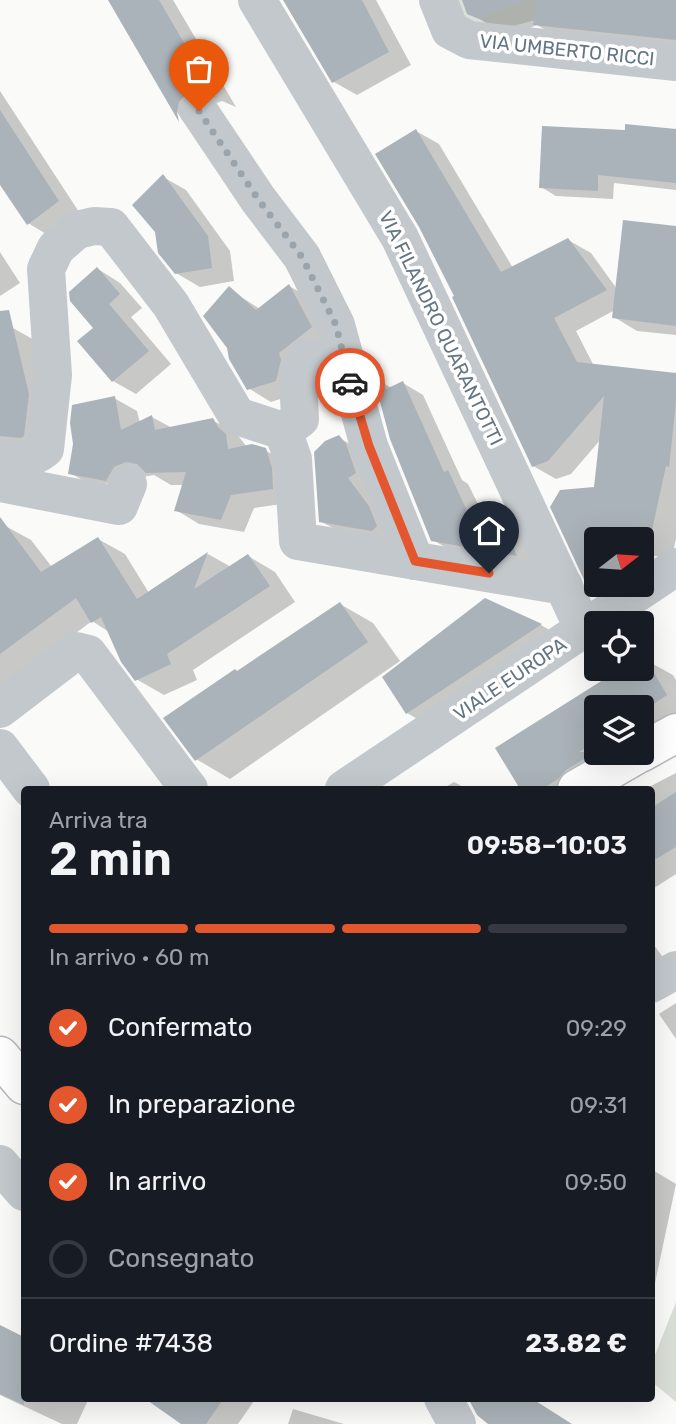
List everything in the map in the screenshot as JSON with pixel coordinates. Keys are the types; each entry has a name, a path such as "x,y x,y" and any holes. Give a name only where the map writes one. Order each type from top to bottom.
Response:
{"main road":[{"path":"654,745 676,733"},
{"path":"582,786 619,765"},
{"path":"0,1056 21,1081"}],"street":[{"name":"VIA FILANDRO QUARANTOTTI","path":"257,0 400,238 584,630"},
{"name":"VIA UMBERTO RICCI","path":"439,0 450,30 469,40 676,62"},
{"path":"199,111 258,199 302,257 336,325 369,446 415,561"},
{"path":"0,457 32,459 45,449 53,375 46,269 56,248 77,230 94,226 111,227 172,305 237,416 283,431"},
{"path":"283,431 300,419 298,375 307,357"},
{"path":"283,431 293,459 298,541 564,586"},
{"path":"0,483 119,506 128,484"},
{"name":"VIALE EUROPA","path":"612,611 676,567"},
{"name":"VIALE EUROPA","path":"349,786 584,630"},
{"path":"0,709 76,651 88,654 187,786"},
{"path":"0,748 29,786"},
{"path":"655,982 676,970"},
{"path":"0,1164 21,1188"},
{"path":"445,1402 457,1424"}],"shaded area":[{"path":"452,0 608,0 488,33 459,20"},
{"path":"676,1302 676,1402 655,1384 655,1355"}],"building":[{"path":"108,0 159,0 216,98 208,91 198,89 187,93 179,102 179,122"},
{"path":"283,0 362,0 389,52 332,83"},
{"path":"462,0 523,1 479,19 467,14"},
{"path":"537,0 676,0 676,40 533,25"},
{"path":"0,110 59,201 27,225 0,185"},
{"path":"625,124 676,129 676,183 598,175 598,191 539,188 542,126 625,130"},
{"path":"416,129 501,272 568,238 607,290 554,318 577,362 676,373 676,402 669,467 666,466 653,527 584,527 584,580 550,507 560,490 594,487 604,396 548,461 532,467 452,297 454,296 419,227 375,154"},
{"path":"163,174 208,236 212,268 175,274 158,253 155,232 132,205"},
{"path":"623,220 676,226 676,326 612,318"},
{"path":"97,267 120,294 109,304 149,351 112,382 77,341 93,328 70,301 69,292"},
{"path":"289,284 312,327 279,353 281,360 276,381 247,390 229,359 227,348 203,316 229,286 256,310"},
{"path":"9,310 29,394 24,436 21,438 0,436 0,311"},
{"path":"381,380 386,389 403,381 444,472 448,470 469,515 494,502 517,556 431,541 390,439 375,383"},
{"path":"115,396 121,430 152,415 155,430 213,418 226,434 228,449 252,444 266,448 272,468 273,489 231,495 221,520 174,511 186,472 146,473 137,464 126,462 114,467 106,481 68,474 73,444 70,423 72,405"},
{"path":"339,435 346,444 356,473 348,478 369,506 377,526 372,531 319,522 314,452 325,441"},
{"path":"0,517 41,572 98,537 137,599 208,552 194,589 248,554 270,586 167,654 171,664 135,681 121,662 101,617 91,623 76,598 0,654"},
{"path":"485,598 542,624 406,714 382,677"},
{"path":"340,602 368,642 195,761 163,718"},
{"path":"654,673 667,695 654,704 654,695 584,695 584,749 579,752 584,752 584,759 547,786 518,786 495,748 601,681 654,681"},
{"path":"676,792 676,847 655,860 655,805"},
{"path":"0,1325 21,1336 21,1402 24,1402 24,1405 0,1394"},
{"path":"150,1402 221,1402 206,1424 181,1424"},
{"path":"470,1402 537,1402 572,1424 488,1424 477,1415"}],"way so far":[{"path":"199,111 258,199 302,257 336,325 350,383"}],"route":[{"path":"350,383 369,446 415,561 489,573"}]}
